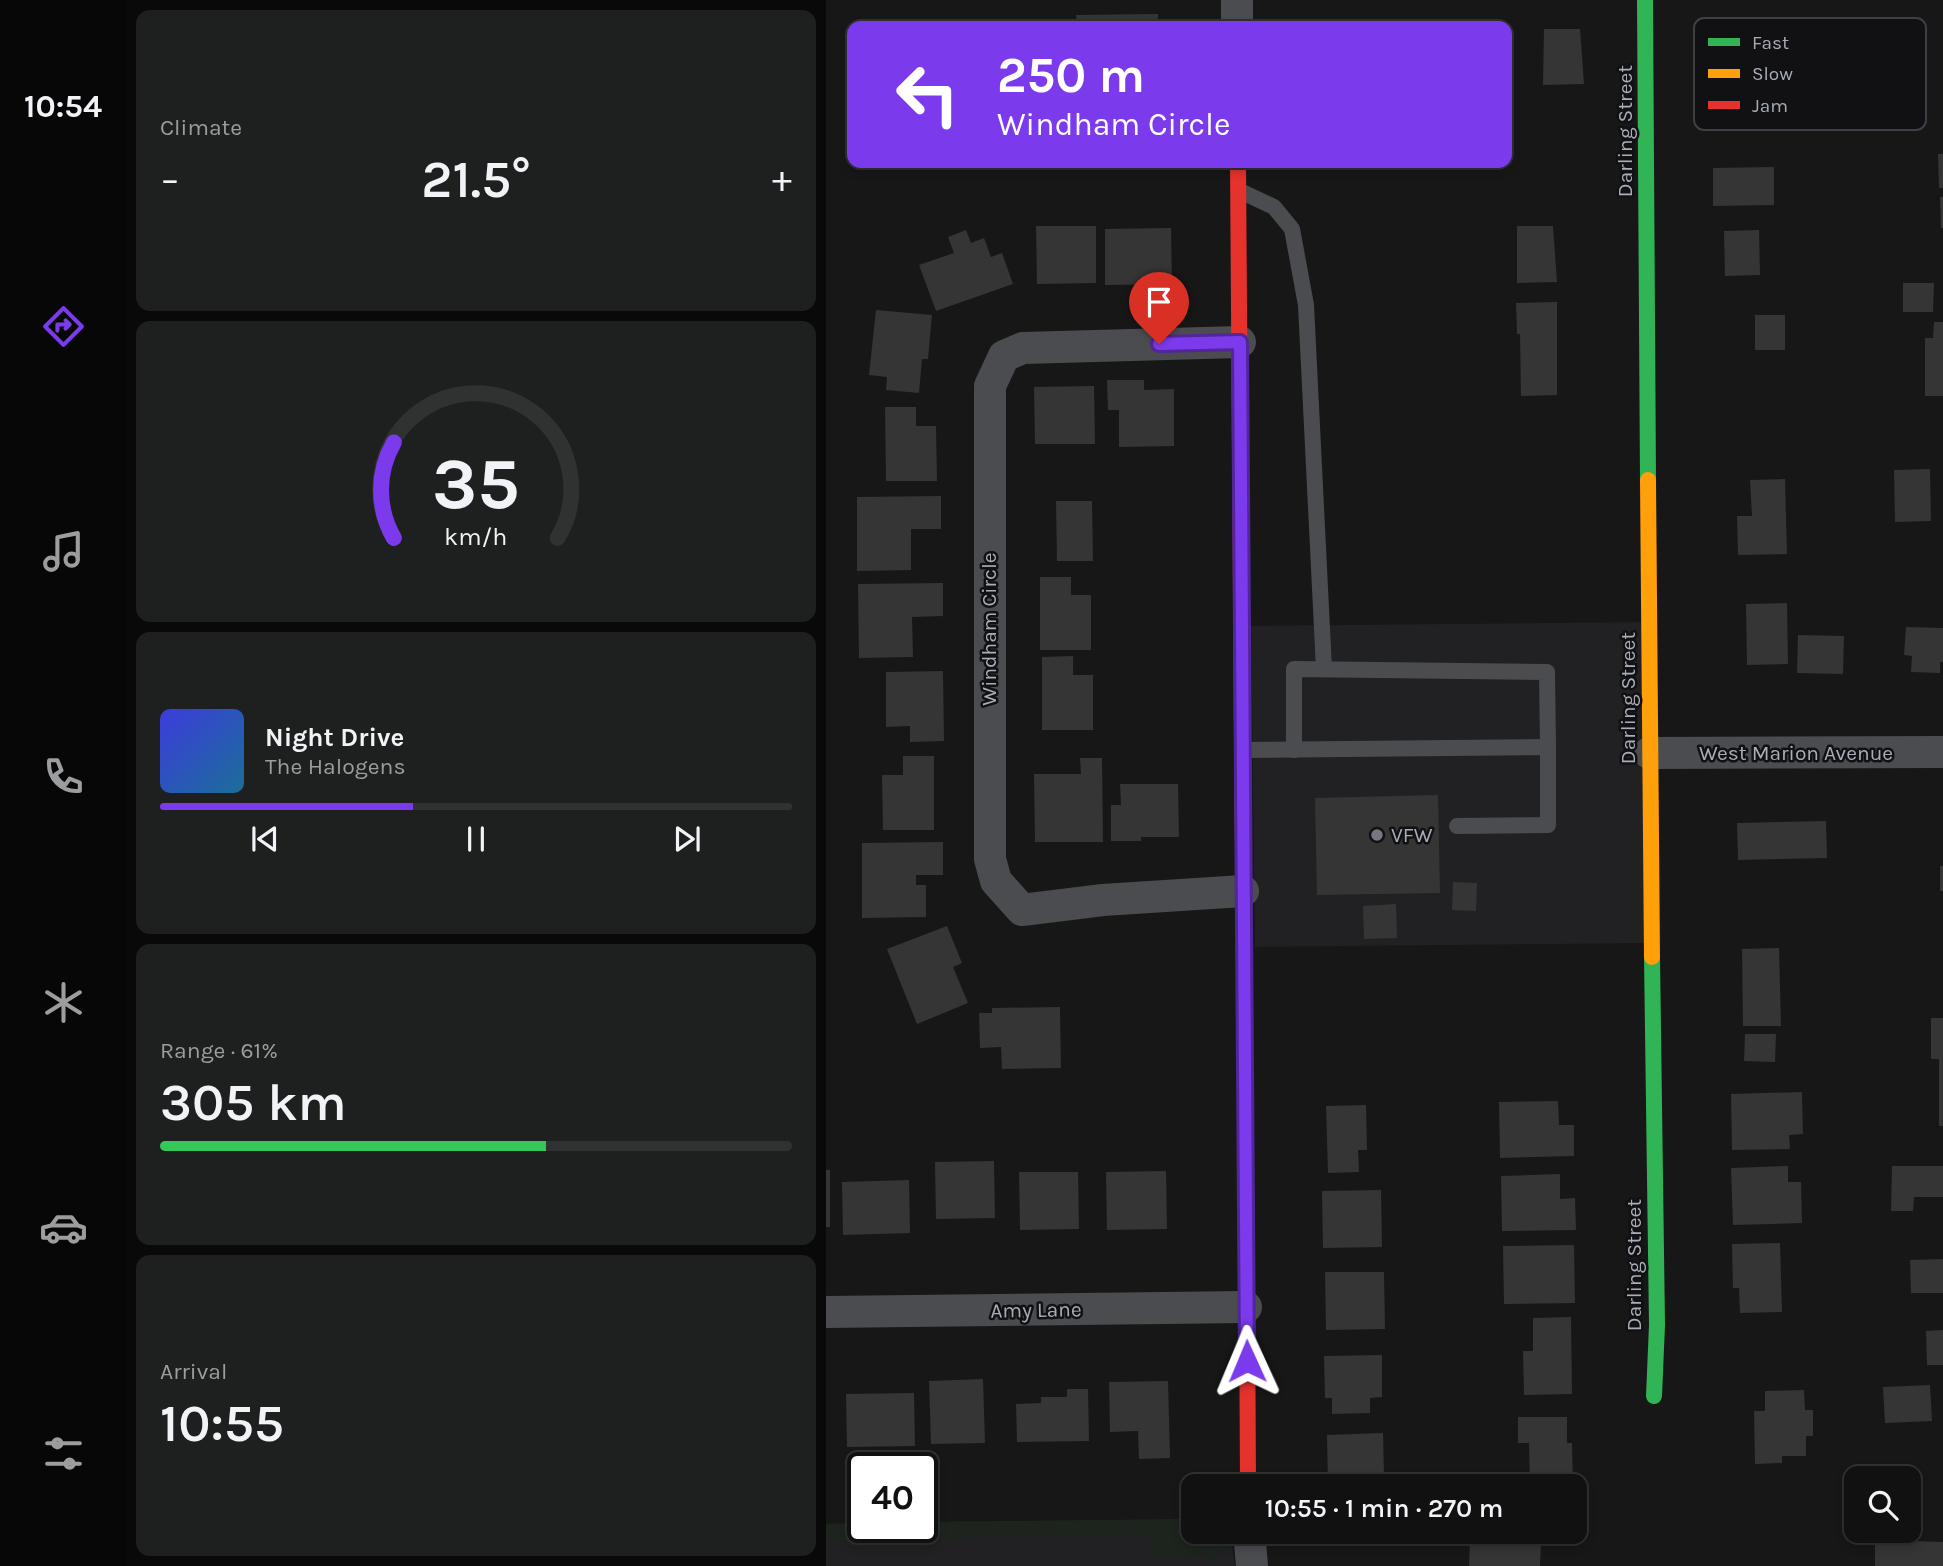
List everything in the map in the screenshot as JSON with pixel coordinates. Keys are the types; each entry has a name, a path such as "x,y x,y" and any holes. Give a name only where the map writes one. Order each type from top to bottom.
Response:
{"street":[{"path":"1237,0 1237,21"},
{"name":"Darling Street","path":"1645,0 1649,753 1657,1325 1654,1396"},
{"path":"1238,168 1248,1474"},
{"name":"Windham Circle","path":"1240,342 1023,348 1004,356 990,386 990,859 996,881 1022,910 1103,900 1243,891"},
{"name":"West Marion Avenue","path":"1649,753 1943,752"},
{"name":"Amy Lane","path":"826,1312 1247,1307"},
{"path":"1250,1544 1252,1566"}],"lane":[{"path":"1239,190 1274,207 1292,229 1306,305 1324,669"},
{"path":"1294,750 1294,669 1547,672 1548,825 1457,826"},
{"path":"1243,750 1548,747"}],"shaded area":[{"path":"1644,622 1647,943 1255,947 1251,626"},
{"path":"1181,1519 1181,1544 1232,1544 1235,1566 826,1566 826,1524 847,1523 847,1543 938,1543 938,1522"},
{"path":"1181,1519 1181,1544 1198,1544 1197,1559 1155,1560 1151,1556 1150,1535 1137,1535 1132,1532 1120,1535 938,1539 938,1522"},
{"path":"847,1523 847,1541 826,1541 826,1524"},
{"path":"1205,1544 1227,1544 1221,1556 1206,1558"}],"building":[{"path":"1158,14 1158,21 1077,21 1076,15"},
{"path":"1544,29 1580,29 1584,84 1543,85"},
{"path":"1938,154 1943,154 1943,188 1939,188"},
{"path":"1774,167 1774,205 1713,206 1713,168"},
{"path":"1940,197 1943,197 1943,228 1941,228"},
{"path":"1036,226 1096,226 1096,283 1037,284"},
{"path":"1517,226 1553,226 1557,282 1517,283"},
{"path":"1171,228 1172,284 1105,285 1105,229"},
{"path":"966,230 971,243 984,238 991,257 1002,253 1013,284 936,311 919,265 954,253 948,237"},
{"path":"1759,230 1760,275 1725,276 1724,231"},
{"path":"1903,283 1934,283 1933,312 1903,312"},
{"path":"1557,302 1557,395 1521,396 1520,334 1517,334 1516,303"},
{"path":"876,310 932,315 928,359 922,359 919,393 886,390 887,377 869,375"},
{"path":"1755,315 1785,315 1785,350 1755,350"},
{"path":"1934,322 1943,322 1943,396 1925,396 1925,338 1933,338"},
{"path":"1107,380 1144,380 1144,390 1174,389 1174,446 1119,447 1119,410 1108,410"},
{"path":"1094,386 1095,444 1035,444 1034,387"},
{"path":"885,407 916,407 916,426 936,426 937,481 886,481"},
{"path":"1930,469 1931,521 1895,522 1894,470"},
{"path":"1785,479 1787,554 1738,555 1737,516 1752,516 1750,480"},
{"path":"941,496 941,529 911,529 911,570 857,571 857,497"},
{"path":"1056,501 1092,501 1093,561 1057,561"},
{"path":"1040,577 1071,577 1071,595 1091,595 1091,650 1040,650"},
{"path":"943,583 943,616 912,617 913,657 859,658 858,584"},
{"path":"1787,603 1788,664 1747,665 1746,604"},
{"path":"1906,627 1943,628 1943,662 1940,662 1940,673 1911,672 1912,656 1904,655"},
{"path":"1798,635 1844,636 1843,674 1797,673"},
{"path":"1073,656 1073,675 1093,675 1093,730 1042,730 1042,657"},
{"path":"943,671 944,741 910,742 910,726 886,727 886,672"},
{"path":"903,756 934,756 934,830 883,830 882,775 903,775"},
{"path":"1080,758 1102,758 1103,842 1035,842 1034,774 1081,774"},
{"path":"1120,784 1178,784 1179,837 1141,837 1141,841 1111,841 1111,805 1121,805"},
{"name":"VFW","path":"1438,795 1440,893 1317,895 1315,798"},
{"path":"1826,821 1827,858 1738,860 1737,823"},
{"path":"943,842 943,875 916,875 916,885 926,885 926,917 862,918 862,843"},
{"path":"1940,866 1943,866 1943,891 1940,891"},
{"path":"1453,882 1477,883 1476,911 1452,910"},
{"path":"1396,904 1397,938 1364,939 1363,906"},
{"path":"947,926 962,963 953,967 968,1003 917,1024 887,949"},
{"path":"1779,948 1781,1026 1743,1026 1742,949"},
{"path":"1060,1007 1061,1068 1002,1069 1001,1047 980,1048 979,1013 992,1013 992,1008"},
{"path":"1931,1018 1943,1018 1943,1126 1939,1126 1939,1059 1931,1059"},
{"path":"1745,1034 1776,1034 1775,1062 1744,1061"},
{"path":"1802,1092 1803,1134 1789,1135 1790,1149 1732,1150 1731,1094"},
{"path":"1558,1101 1559,1125 1574,1125 1574,1156 1500,1158 1499,1102"},
{"path":"1366,1105 1367,1150 1358,1150 1359,1172 1328,1173 1326,1106"},
{"path":"994,1161 995,1218 936,1219 935,1162"},
{"path":"1788,1166 1788,1182 1801,1182 1802,1223 1733,1225 1731,1168"},
{"path":"1892,1166 1943,1166 1943,1197 1914,1197 1913,1211 1891,1211"},
{"path":"826,1170 830,1170 830,1227 826,1227"},
{"path":"1166,1171 1167,1229 1107,1230 1106,1172"},
{"path":"1019,1172 1078,1172 1079,1229 1020,1230"},
{"path":"1560,1174 1560,1199 1575,1198 1576,1230 1502,1231 1501,1176"},
{"path":"909,1180 910,1233 843,1235 842,1182"},
{"path":"1381,1190 1382,1247 1323,1248 1322,1191"},
{"path":"1780,1243 1782,1312 1740,1313 1739,1288 1733,1288 1732,1244"},
{"path":"1574,1245 1575,1303 1504,1304 1503,1246"},
{"path":"1943,1259 1943,1293 1911,1293 1910,1260"},
{"path":"1325,1272 1384,1272 1385,1329 1326,1330"},
{"path":"1571,1317 1572,1394 1524,1395 1523,1351 1533,1351 1533,1318"},
{"path":"1943,1330 1943,1365 1927,1365 1926,1331"},
{"path":"1382,1355 1382,1397 1370,1398 1370,1413 1332,1414 1332,1398 1325,1398 1324,1356"},
{"path":"983,1379 985,1443 931,1444 929,1381"},
{"path":"1168,1381 1170,1458 1139,1459 1138,1431 1110,1432 1109,1382"},
{"path":"1930,1385 1932,1421 1885,1423 1883,1387"},
{"path":"1067,1389 1088,1389 1089,1441 1017,1442 1016,1404 1041,1403 1041,1397 1067,1397"},
{"path":"1804,1390 1805,1410 1813,1410 1813,1436 1806,1436 1806,1456 1782,1456 1782,1463 1755,1464 1754,1411 1765,1411 1765,1391"},
{"path":"914,1393 915,1446 847,1447 846,1394"},
{"path":"1518,1417 1567,1417 1567,1443 1572,1443 1573,1474 1530,1474 1529,1443 1518,1443"},
{"path":"1383,1433 1384,1474 1328,1474 1327,1435"},
{"path":"1943,1542 1943,1566 1875,1566 1875,1543"},
{"path":"1470,1544 1541,1544 1540,1566 1469,1566"}],"traffic: fast":[{"path":"1645,0 1648,480"},
{"path":"1652,957 1657,1325 1654,1396"}],"traffic: slow":[{"path":"1648,480 1652,957"},
{"path":"1242,739 1247,1292"}],"traffic: jam":[{"path":"1238,168 1242,739"},
{"path":"1247,1292 1248,1474"}],"place":[{"name":"VFW","path":"1377,835"}],"route":[{"path":"1159,344 1240,342 1247,1361"}]}
